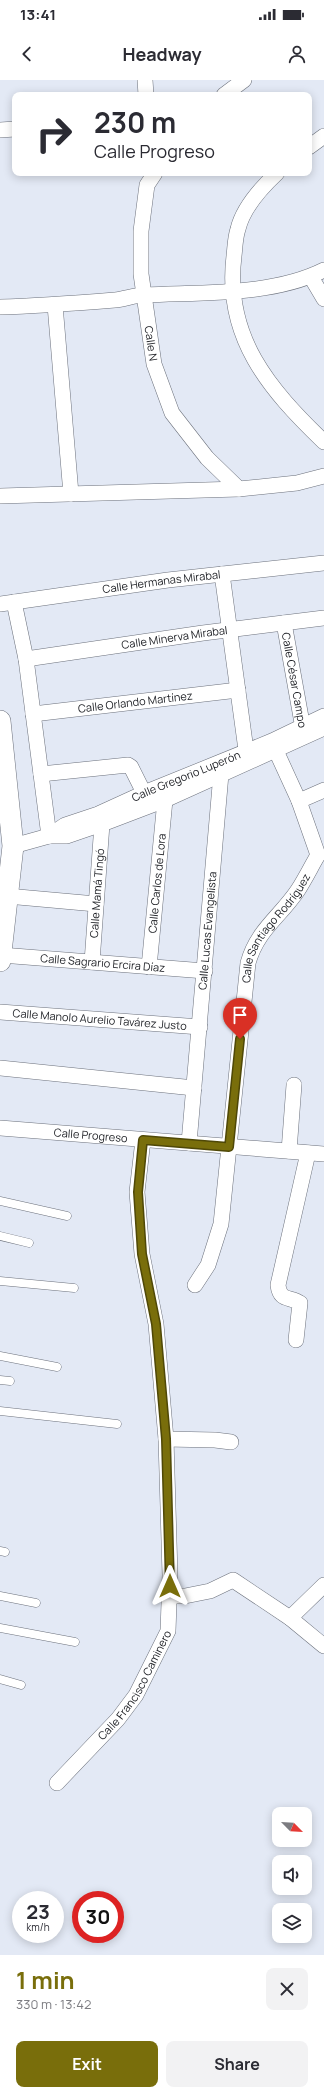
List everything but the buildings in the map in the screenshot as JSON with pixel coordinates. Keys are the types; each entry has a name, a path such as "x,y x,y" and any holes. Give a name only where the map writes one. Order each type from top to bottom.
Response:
{"main road":[{"path":"0,721 13,846 0,958"}],"street":[{"path":"145,80 146,92"},
{"path":"228,92 244,80"},
{"path":"0,130 12,129"},
{"path":"312,145 324,136"},
{"path":"274,176 257,192 238,228 232,290 240,332 262,374 293,412 324,442"},
{"name":"Calle N","path":"149,177 141,231 143,295 154,364 172,413 206,458 239,489"},
{"path":"0,307 55,305 143,295 232,290 270,286 318,273 324,299"},
{"path":"55,305 71,494"},
{"path":"0,496 239,489 297,483 324,476"},
{"name":"Calle Hermanas Mirabal","path":"7,603 222,574 324,563"},
{"path":"222,574 246,750"},
{"path":"7,603 26,659 49,836"},
{"name":"Calle Minerva Mirabal","path":"26,659 324,618"},
{"name":"Calle César Campo","path":"284,623 303,731"},
{"name":"Calle Orlando Martínez","path":"33,714 238,690"},
{"name":"Calle Gregorio Luperón","path":"13,846 49,836 67,836 165,800 221,774 303,731 324,716"},
{"name":"Calle Gregorio Luperón","path":"303,731 324,728"},
{"path":"274,745 321,854"},
{"name":"Calle Gregorio Luperón","path":"49,836 65,825 98,814 246,750 274,745"},
{"path":"41,774 128,765 144,793"},
{"name":"Calle Lucas Evangelista","path":"189,1143 221,774"},
{"path":"299,801 324,790"},
{"name":"Calle Carlos de Lora","path":"149,967 165,800"},
{"name":"Calle Mamá Tingó","path":"92,962 102,824"},
{"name":"Calle Santiago Rodríguez","path":"195,1285 208,1265 221,1224 248,963 252,947 260,934 297,891 321,854"},
{"path":"7,896 96,904"},
{"name":"Calle Sagrario Ercira Díaz","path":"0,958 92,962 205,971"},
{"name":"Calle Manolo Aurelio Tavárez Justo","path":"0,1012 200,1027"},
{"path":"0,1068 194,1088"},
{"path":"289,1152 294,1085"},
{"name":"Calle Progreso","path":"0,1128 324,1154"},
{"name":"Calle Francisco Caminero","path":"57,1783 118,1719 136,1695 168,1631 169,1596 166,1439 156,1324 142,1254 138,1192 143,1140"},
{"path":"296,1340 300,1303 285,1298 279,1292 278,1285 308,1153"},
{"path":"166,1439 215,1440 231,1442"},
{"path":"169,1596 185,1596 210,1591 233,1580 290,1618 324,1646"},
{"path":"290,1618 324,1585"}],"lane":[{"path":"0,1201 67,1216"},
{"path":"0,1236 29,1243"},
{"path":"0,1281 74,1288"},
{"path":"0,1356 57,1367"},
{"path":"0,1380 10,1381"},
{"path":"0,1412 117,1424"},
{"path":"0,1596 36,1603"},
{"path":"0,1628 76,1642"},
{"path":"0,1679 21,1685"}],"route":[{"path":"170,1586 166,1439 156,1324 142,1254 138,1192 143,1140 229,1147 240,1039"}]}
